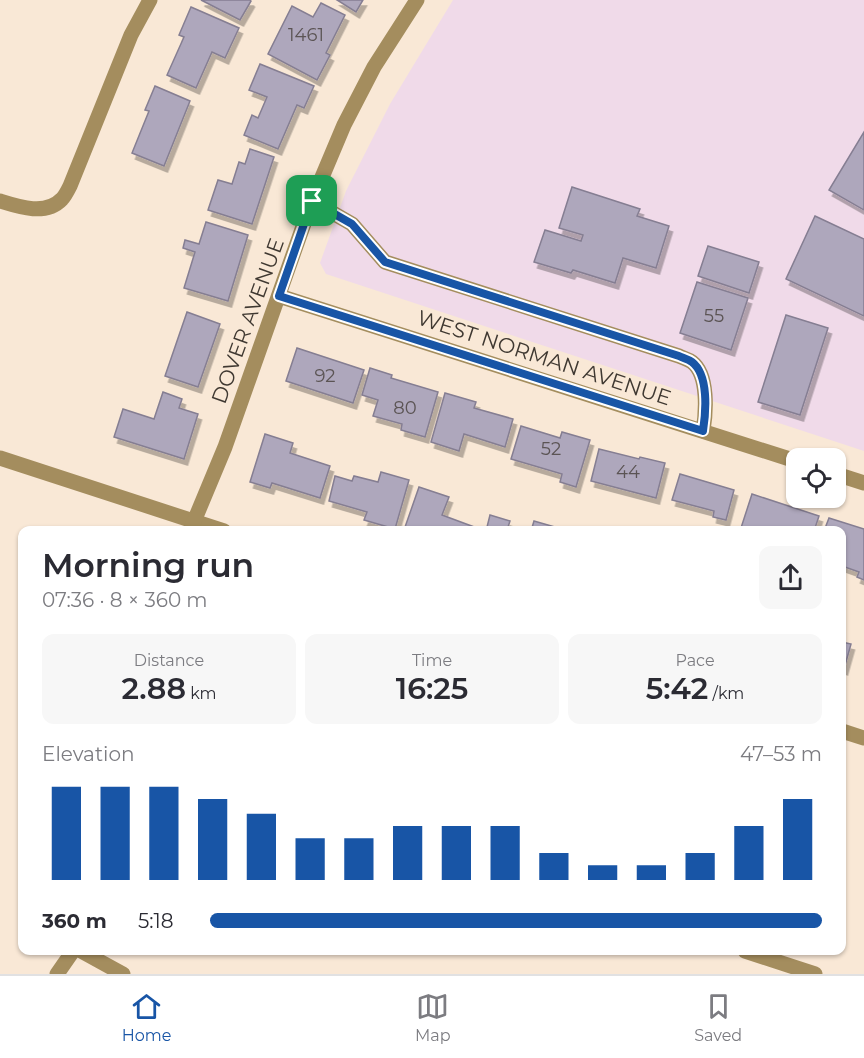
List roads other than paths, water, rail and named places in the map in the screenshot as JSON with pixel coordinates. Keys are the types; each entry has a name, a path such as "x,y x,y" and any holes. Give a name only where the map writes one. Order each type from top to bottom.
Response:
{"street":[{"path":"0,201 24,209 45,208 62,200 70,186 131,35 150,0"},
{"name":"DOVER AVENUE","path":"192,526 225,447 312,201 344,125 374,67 417,0"},
{"path":"312,201 352,224 385,262 679,356 693,363 701,374 707,409 703,431"},
{"name":"WEST NORMAN AVENUE","path":"279,296 786,458"},
{"path":"0,458 192,526"},
{"path":"846,477 864,483"},
{"path":"846,732 864,738"},
{"path":"57,974 70,955"},
{"path":"88,955 123,974"},
{"path":"757,955 815,974"}]}
